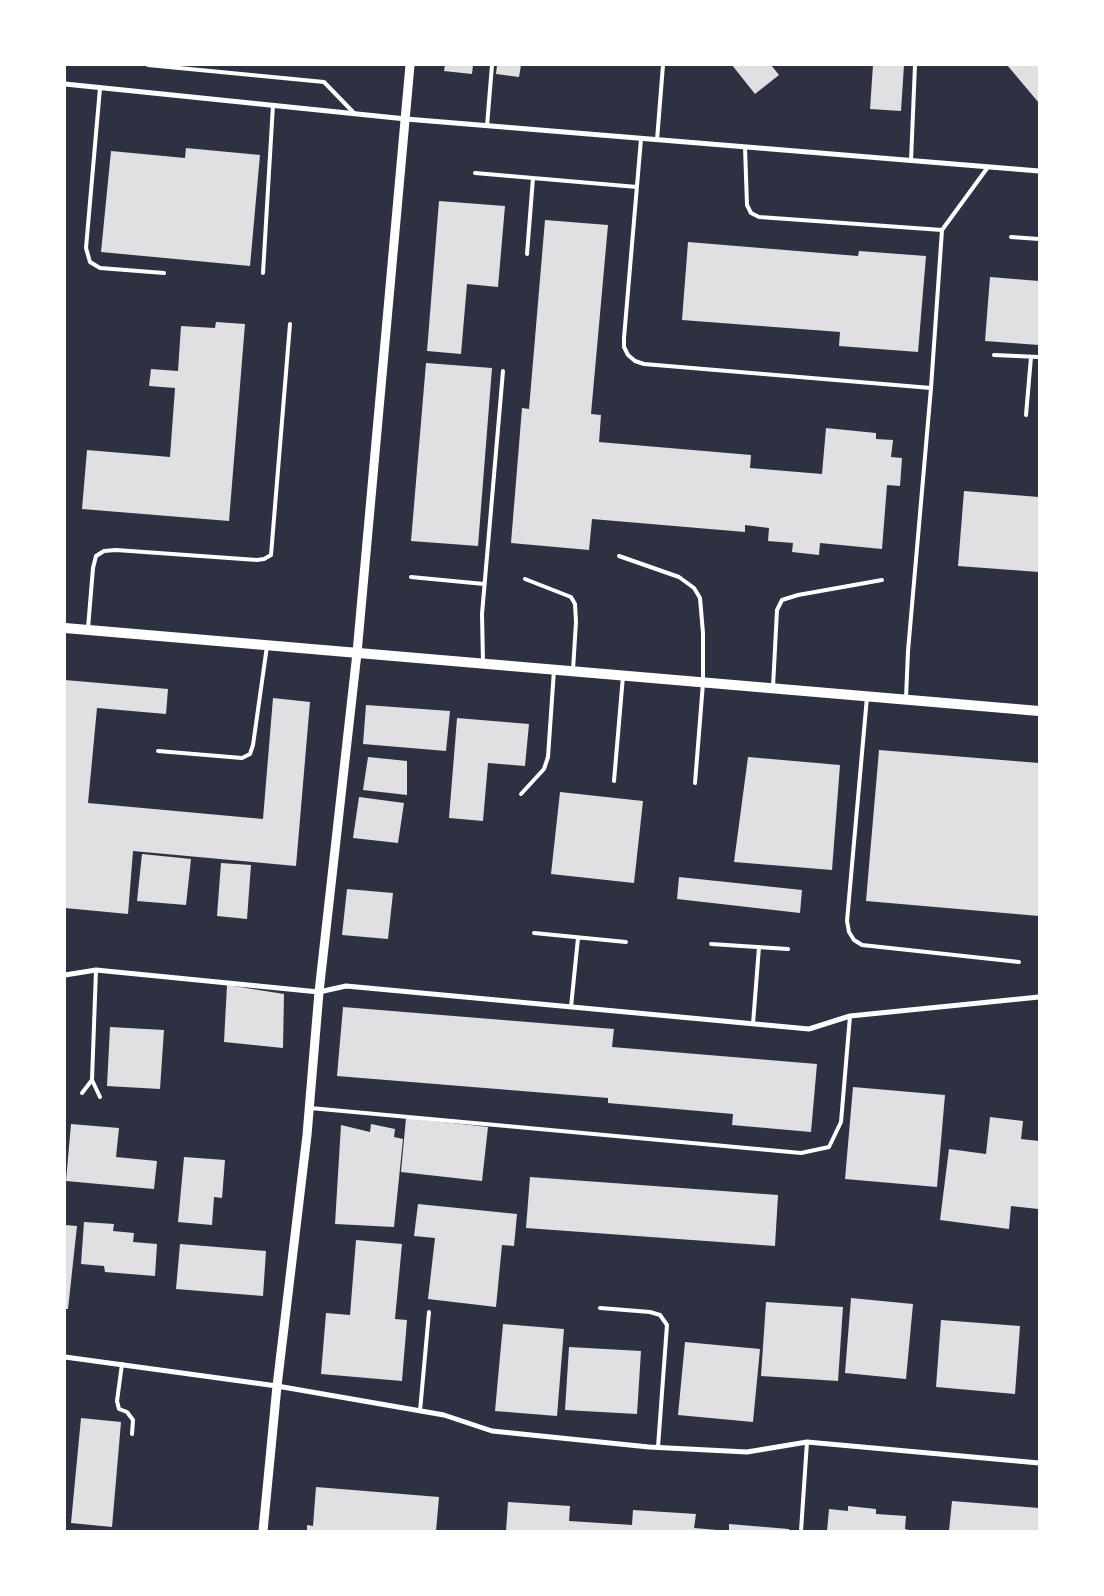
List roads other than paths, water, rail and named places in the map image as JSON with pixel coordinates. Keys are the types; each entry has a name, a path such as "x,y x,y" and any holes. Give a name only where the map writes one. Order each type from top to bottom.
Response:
{"main road":[{"path":"65,628 1039,711"}],"street":[{"path":"263,1531 277,1386 310,1108 319,992 357,653 410,65"},
{"path":"65,84 406,119 1039,171"},
{"path":"65,975 96,970 319,992 346,986 809,1029 850,1016 1039,997"},
{"path":"65,1357 277,1386 444,1415 492,1430 658,1447 747,1452 807,1442 1039,1463"}],"lane":[{"path":"148,65 324,82 355,114"},
{"path":"487,126 492,65"},
{"path":"658,140 663,65"},
{"path":"911,161 915,65"},
{"path":"100,88 86,248 90,262 100,268 164,273"},
{"path":"263,273 273,106"},
{"path":"641,138 624,338 624,347 628,355 635,361 644,364 931,388"},
{"path":"744,147 747,205 750,212 759,217 942,230"},
{"path":"906,700 908,651 931,388 942,230 988,167"},
{"path":"475,173 637,187"},
{"path":"527,254 533,178"},
{"path":"1011,237 1039,239"},
{"path":"88,630 93,568 96,556 104,551 116,550 257,560 271,555 290,324"},
{"path":"994,354 1039,358"},
{"path":"1026,416 1031,357"},
{"path":"483,664 482,614 484,584 503,371"},
{"path":"619,556 680,577 694,588 700,598 703,633 703,683 695,783"},
{"path":"411,577 484,584"},
{"path":"525,579 571,597 575,604 576,622 573,672"},
{"path":"773,689 777,610 782,600 798,595 882,580"},
{"path":"158,751 242,758 250,754 254,745 266,646"},
{"path":"521,794 544,769 548,757 554,670"},
{"path":"614,781 623,676"},
{"path":"867,697 847,921 849,932 854,940 862,945 1018,962"},
{"path":"534,933 626,942"},
{"path":"571,1007 578,938"},
{"path":"711,944 788,950"},
{"path":"753,1024 759,947"},
{"path":"96,970 92,1080 100,1097"},
{"path":"310,1108 801,1153 829,1147 841,1122 850,1016"},
{"path":"82,1093 92,1080"},
{"path":"600,1308 650,1312 660,1315 667,1325 658,1447"},
{"path":"420,1411 429,1312"},
{"path":"122,1364 117,1401 120,1409 127,1412 132,1420 132,1434"},
{"path":"801,1531 807,1442"}]}
